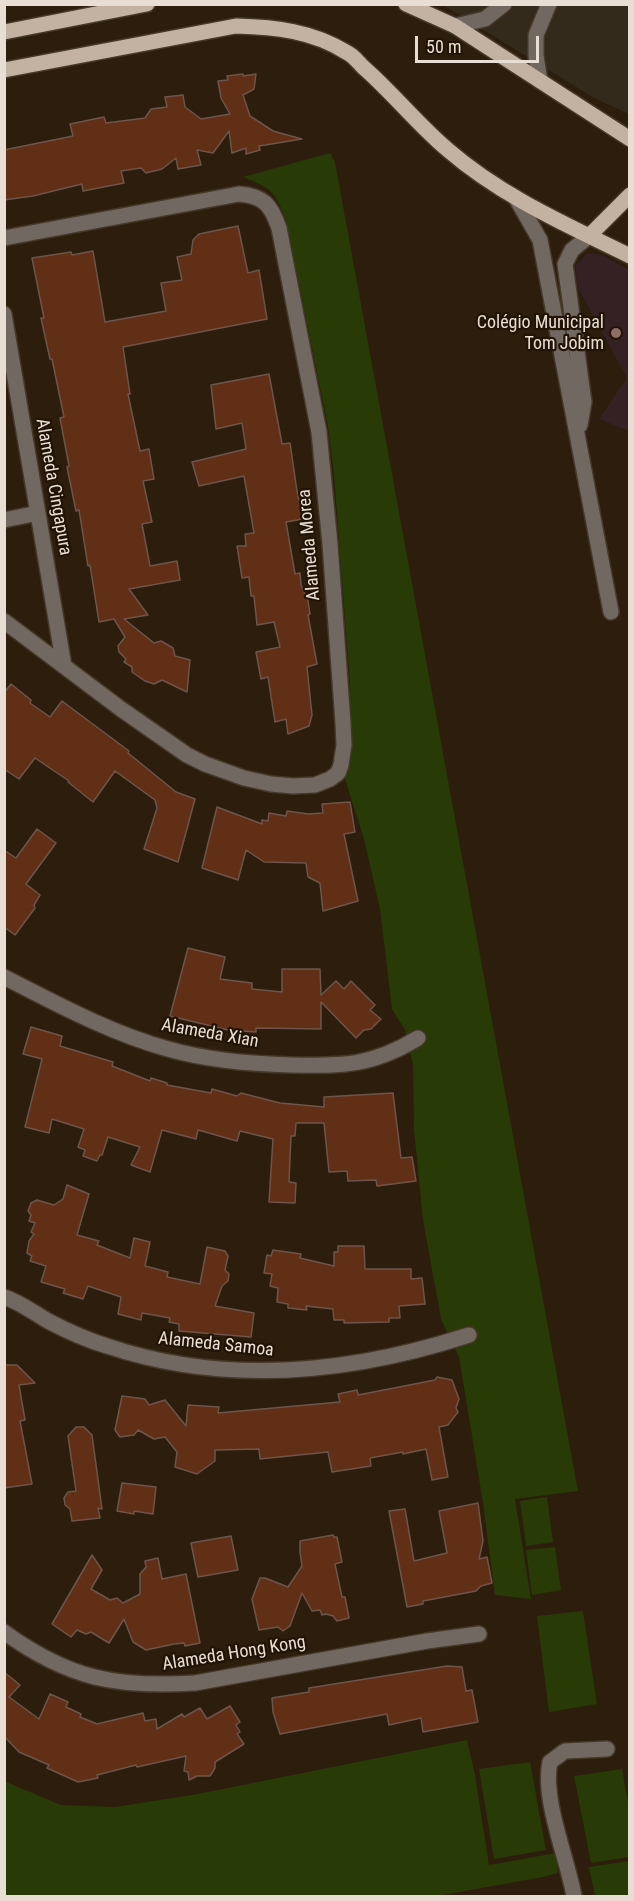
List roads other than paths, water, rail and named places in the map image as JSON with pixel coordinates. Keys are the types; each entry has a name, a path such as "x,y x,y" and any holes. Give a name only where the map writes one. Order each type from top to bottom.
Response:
{"main road":[{"path":"4,32 147,4"},
{"path":"406,4 454,26 630,139"},
{"path":"4,70 236,26 274,27 302,33 347,52 375,76 448,150 516,198 630,256"},
{"path":"589,236 630,195"}],"street":[{"path":"454,26 485,19 504,4"},
{"path":"540,81 536,56 536,35 549,4"},
{"name":"Alameda Morea","path":"4,238 239,194 249,195 268,205 279,228 319,432 338,646 344,744 340,770 335,776 315,785 293,786 271,784 221,770 178,749 4,621"},
{"path":"516,198 540,240 611,612"},
{"path":"578,434 584,402 565,264 572,250 589,236"},
{"name":"Alameda Cingapura","path":"4,314 64,666"},
{"path":"4,520 38,513"},
{"name":"Alameda Xian","path":"4,977 99,1024 169,1049 212,1058 278,1065 351,1064 382,1057 418,1038"},
{"name":"Alameda Samoa","path":"4,1297 70,1332 107,1346 150,1359 198,1367 285,1371 348,1365 431,1347 469,1335"},
{"name":"Alameda Hong Kong","path":"4,1632 32,1652 58,1666 91,1677 123,1683 157,1685 195,1683 427,1641 479,1634"},
{"path":"574,1896 551,1800 548,1773 550,1761 565,1751 607,1749"}],"place":[{"name":"Colégio Municipal Tom Jobim","path":"616,333"}]}
